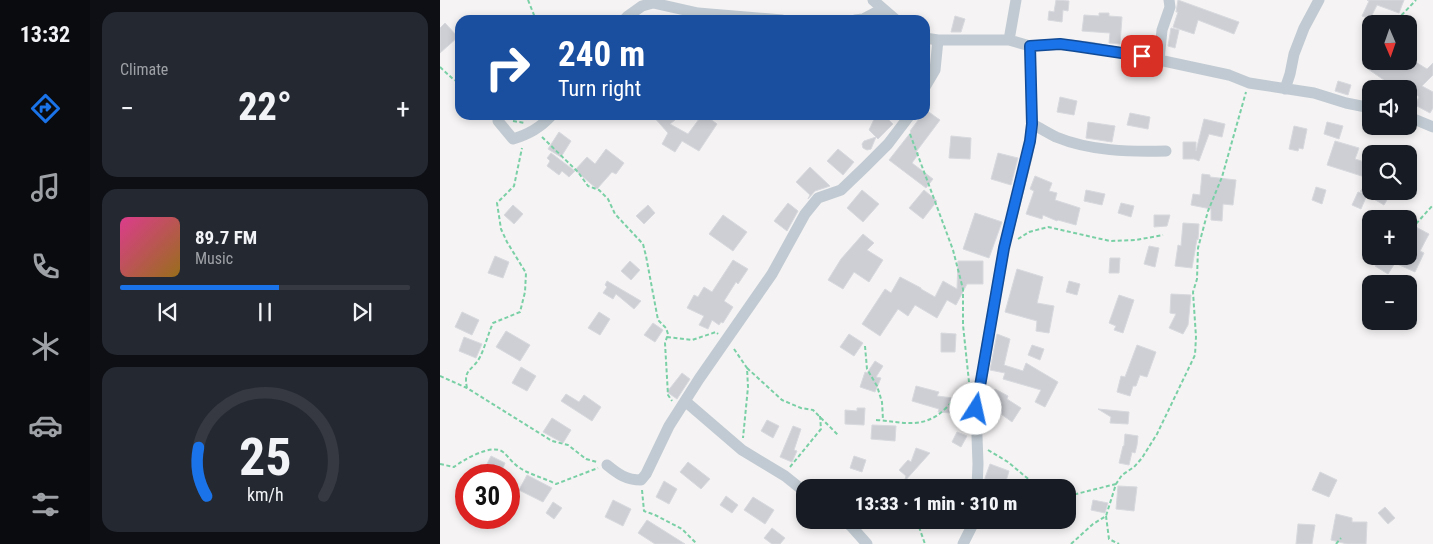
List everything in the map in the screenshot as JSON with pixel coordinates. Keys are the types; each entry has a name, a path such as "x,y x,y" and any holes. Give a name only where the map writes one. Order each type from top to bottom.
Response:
{"street":[{"path":"873,0 890,15"},
{"path":"1009,40 1016,0"},
{"path":"1159,60 1162,30 1170,7 1169,0"},
{"path":"1285,89 1294,54 1304,28 1320,0"},
{"path":"629,15 642,6 644,2 698,12 730,15"},
{"path":"871,15 882,9"},
{"path":"930,39 1009,40 1030,46 1060,44 1089,47 1159,60 1229,76 1249,83 1314,93 1362,106"},
{"path":"930,78 935,70 938,40"},
{"path":"977,479 976,409 1004,248 1027,157 1032,124 1030,46"},
{"path":"503,121 513,139 525,136 536,130 547,120"},
{"path":"607,465 622,477 641,480 646,474 669,426 772,274 805,214 818,198 841,190 888,144 906,120"},
{"path":"1417,120 1433,127"},
{"path":"1032,124 1054,136 1073,143 1122,151 1166,151"},
{"path":"685,401 742,450 796,485"},
{"path":"854,529 867,544"},
{"path":"963,544 969,529"}],"path":[{"path":"528,0 534,15"},
{"path":"1402,15 1416,0"},
{"path":"440,67 455,80"},
{"path":"1119,544 1109,539 1106,516 1116,484 1122,475 1134,467 1142,458 1157,434 1194,356 1196,338 1193,292 1197,279 1198,248 1208,211 1222,177 1249,83"},
{"path":"909,120 953,250 963,289 963,325 970,387 976,409"},
{"path":"503,121 525,123 536,130 578,172 588,186 599,190 608,199 615,214 643,244 658,320 666,328 668,395 673,403 685,401"},
{"path":"467,388 465,378 469,369 479,359 492,323 520,312 524,302 526,273 507,242 501,228 497,203 514,186 525,136"},
{"path":"1417,223 1433,205"},
{"path":"1004,248 1029,232 1048,227 1110,241 1136,240 1163,235"},
{"path":"667,337 692,340 716,332 727,340 747,368 782,400 801,408 813,410 839,436"},
{"path":"865,346 867,369 877,386 882,402 883,420"},
{"path":"742,450 748,387 747,368"},
{"path":"440,376 467,388 552,441 568,446 586,459 607,465"},
{"path":"876,420 916,424 932,419 946,408 958,394 970,387"},
{"path":"785,476 790,466 821,429 820,416"},
{"path":"978,444 1008,462 1028,479"},
{"path":"440,464 454,467 467,458 494,448 502,450 518,467 532,475 540,476 556,484 607,465"},
{"path":"641,480 644,511 682,529 697,544"},
{"path":"1076,494 1116,484"},
{"path":"1071,544 1093,524 1106,516"},
{"path":"920,529 925,544"},
{"path":"1336,544 1341,538"}],"building":[{"path":"1056,0 1069,1 1068,11 1063,10 1062,22 1048,20 1049,11 1054,12"},
{"path":"1178,0 1239,22 1234,34 1198,20 1194,34 1173,27 1178,12 1176,12"},
{"path":"1367,0 1404,0 1399,13 1377,5 1372,15 1362,15 1369,1"},
{"path":"1099,13 1109,13 1109,16 1122,17 1120,44 1109,43 1110,33 1082,31 1084,15 1099,16"},
{"path":"955,16 965,19 961,32 951,32"},
{"path":"445,23 455,34 455,40 440,53 440,28"},
{"path":"1171,28 1179,30 1175,48 1168,46"},
{"path":"1433,63 1433,75 1422,86 1433,92 1433,108 1430,113 1417,106 1419,97 1417,95 1417,80 1384,80 1369,70 1418,70 1418,64 1427,69"},
{"path":"1338,81 1351,85 1348,95 1335,91"},
{"path":"1060,97 1077,101 1074,115 1057,112"},
{"path":"930,113 940,120 916,152 919,153 912,163 933,179 926,188 889,160 918,120 930,120"},
{"path":"1130,113 1150,117 1148,129 1127,125"},
{"path":"1204,119 1225,124 1222,137 1209,134 1199,161 1183,159 1183,142 1196,142 1196,151"},
{"path":"656,120 675,120 670,124 688,134 698,120 712,120 717,124 699,151 682,141 675,152 662,144 668,133"},
{"path":"874,120 889,120 893,124 878,139 869,130"},
{"path":"1088,122 1115,126 1112,142 1086,138"},
{"path":"1327,122 1343,126 1339,139 1324,134"},
{"path":"1294,126 1307,129 1303,149 1299,148 1298,151 1289,149"},
{"path":"559,132 571,141 561,157 548,149"},
{"path":"951,136 971,138 970,159 949,158"},
{"path":"876,137 871,149 863,148 862,144 864,141"},
{"path":"1335,141 1359,148 1355,159 1362,161 1362,176 1327,165"},
{"path":"606,149 624,163 616,174 612,172 597,189 575,170 587,157 595,164"},
{"path":"838,149 854,162 843,175 827,161"},
{"path":"551,153 575,171 569,177 562,171 559,175 547,166 550,161 547,158"},
{"path":"998,153 1018,158 1011,185 991,179"},
{"path":"810,167 830,186 815,191 808,199 810,195 796,182"},
{"path":"1202,174 1210,175 1210,177 1236,180 1233,205 1223,204 1222,221 1211,220 1211,209 1191,205 1193,194 1200,195"},
{"path":"1035,176 1052,183 1049,191 1057,193 1055,200 1080,208 1076,225 1057,221 1043,215 1042,219 1026,214 1034,191 1030,189"},
{"path":"1316,187 1326,190 1322,204 1312,200"},
{"path":"862,190 879,204 863,222 847,208"},
{"path":"924,190 937,201 923,219 909,208"},
{"path":"1086,190 1105,194 1102,205 1084,201"},
{"path":"1358,192 1362,193 1362,200 1365,200 1361,209 1352,205"},
{"path":"1375,200 1387,200 1384,205"},
{"path":"788,203 798,211 787,231 774,221"},
{"path":"1121,203 1134,206 1131,217 1118,213"},
{"path":"513,205 523,214 514,224 504,215"},
{"path":"648,205 655,213 644,224 636,216"},
{"path":"975,213 1002,222 989,258 963,249"},
{"path":"723,215 747,232 733,251 709,234"},
{"path":"1154,215 1170,215 1167,226 1154,227"},
{"path":"1183,223 1199,224 1198,240 1192,268 1175,266 1178,245 1181,246"},
{"path":"1417,228 1429,234 1420,251 1424,253 1415,272 1399,265 1417,265"},
{"path":"863,234 874,243 867,250 883,260 869,282 854,272 843,289 828,280 841,259"},
{"path":"1149,246 1159,248 1155,267 1144,264"},
{"path":"495,256 509,262 503,278 488,273"},
{"path":"1110,258 1120,258 1119,273 1109,273"},
{"path":"733,260 748,269 738,284 736,282 724,301 733,307 723,323 721,322 719,325 712,320 708,329 699,325 704,316 687,308 694,295 698,297 704,287 712,292"},
{"path":"630,261 640,270 631,280 621,271"},
{"path":"958,261 983,261 983,284 967,284 956,305 947,300 937,318 915,305 908,316 898,309 880,336 862,324 885,289 891,293 900,277 935,297 943,281 957,289"},
{"path":"1376,265 1394,265 1388,274"},
{"path":"1017,269 1043,277 1037,303 1054,306 1049,333 1036,331 1037,321 1005,312"},
{"path":"607,281 641,301 634,309 616,294 613,299 603,293 607,287 605,285"},
{"path":"1069,281 1080,284 1077,295 1066,292"},
{"path":"1171,294 1191,295 1188,325 1183,334 1169,328 1176,314 1170,313"},
{"path":"1119,295 1134,300 1123,333 1114,330 1116,326 1109,323"},
{"path":"462,312 479,320 472,335 455,327"},
{"path":"599,312 610,319 600,335 588,328"},
{"path":"653,323 663,330 655,342 644,335"},
{"path":"506,331 530,345 520,361 496,347"},
{"path":"941,333 956,334 955,352 941,352"},
{"path":"849,334 863,343 854,356 840,347"},
{"path":"997,334 1010,339 1004,365 1023,371 1026,363 1058,382 1045,407 1035,402 1041,390 1003,379 1005,373 990,370"},
{"path":"464,337 482,344 476,358 459,351"},
{"path":"1032,345 1044,349 1040,360 1028,355"},
{"path":"1137,345 1156,352 1147,377 1140,375 1136,386 1133,386 1130,396 1117,392 1121,376 1125,377"},
{"path":"875,361 883,366 876,377 881,378 875,392 860,387 865,372 867,373"},
{"path":"521,367 536,376 527,391 512,383"},
{"path":"682,373 690,379 677,399 667,392"},
{"path":"916,386 939,392 937,396 953,398 951,413 938,412 939,409 912,401"},
{"path":"995,389 1008,396 1007,399 1021,408 1012,422 1001,414 998,421 984,414"},
{"path":"566,394 579,402 584,395 601,407 592,421 561,401"},
{"path":"857,408 865,408 864,425 845,424 845,410 857,411"},
{"path":"1098,409 1129,412 1128,424 1110,423 1111,417"},
{"path":"552,418 571,430 563,443 543,432"},
{"path":"767,420 779,426 773,438 761,431"},
{"path":"872,425 896,426 895,441 871,439"},
{"path":"793,426 801,429 794,450 797,451 792,462 780,457"},
{"path":"957,432 967,436 961,447 952,442"},
{"path":"1125,434 1138,436 1135,453 1132,452 1129,465 1119,463"},
{"path":"916,448 930,453 905,479 906,476 899,470 908,460 911,462"},
{"path":"491,456 505,463 505,464 487,464"},
{"path":"854,456 866,460 862,472 850,468"},
{"path":"688,462 710,479 701,489 680,472"},
{"path":"990,464 1009,471 1007,479 985,478"},
{"path":"1320,472 1337,480 1329,497 1312,490"},
{"path":"527,475 552,488 543,502 520,490"},
{"path":"664,481 677,489 669,504 656,497"},
{"path":"1118,486 1137,487 1134,511 1116,509"},
{"path":"726,496 738,505 732,513 720,505"},
{"path":"753,497 774,510 765,524 744,510"},
{"path":"613,500 631,509 623,526 605,517"},
{"path":"1093,500 1108,503 1105,513 1091,510"},
{"path":"553,502 562,508 554,519 546,513"},
{"path":"1385,507 1395,518 1388,524 1378,513"},
{"path":"1336,514 1352,518 1352,522 1367,522 1366,544 1347,544 1331,540"},
{"path":"647,520 685,544 655,544 638,533"},
{"path":"1298,524 1315,525 1312,544 1296,544"},
{"path":"772,528 785,538 780,544 772,544 764,538"}],"route":[{"path":"976,409 1004,248 1030,141 1032,124 1030,46 1060,44 1142,56"}]}
